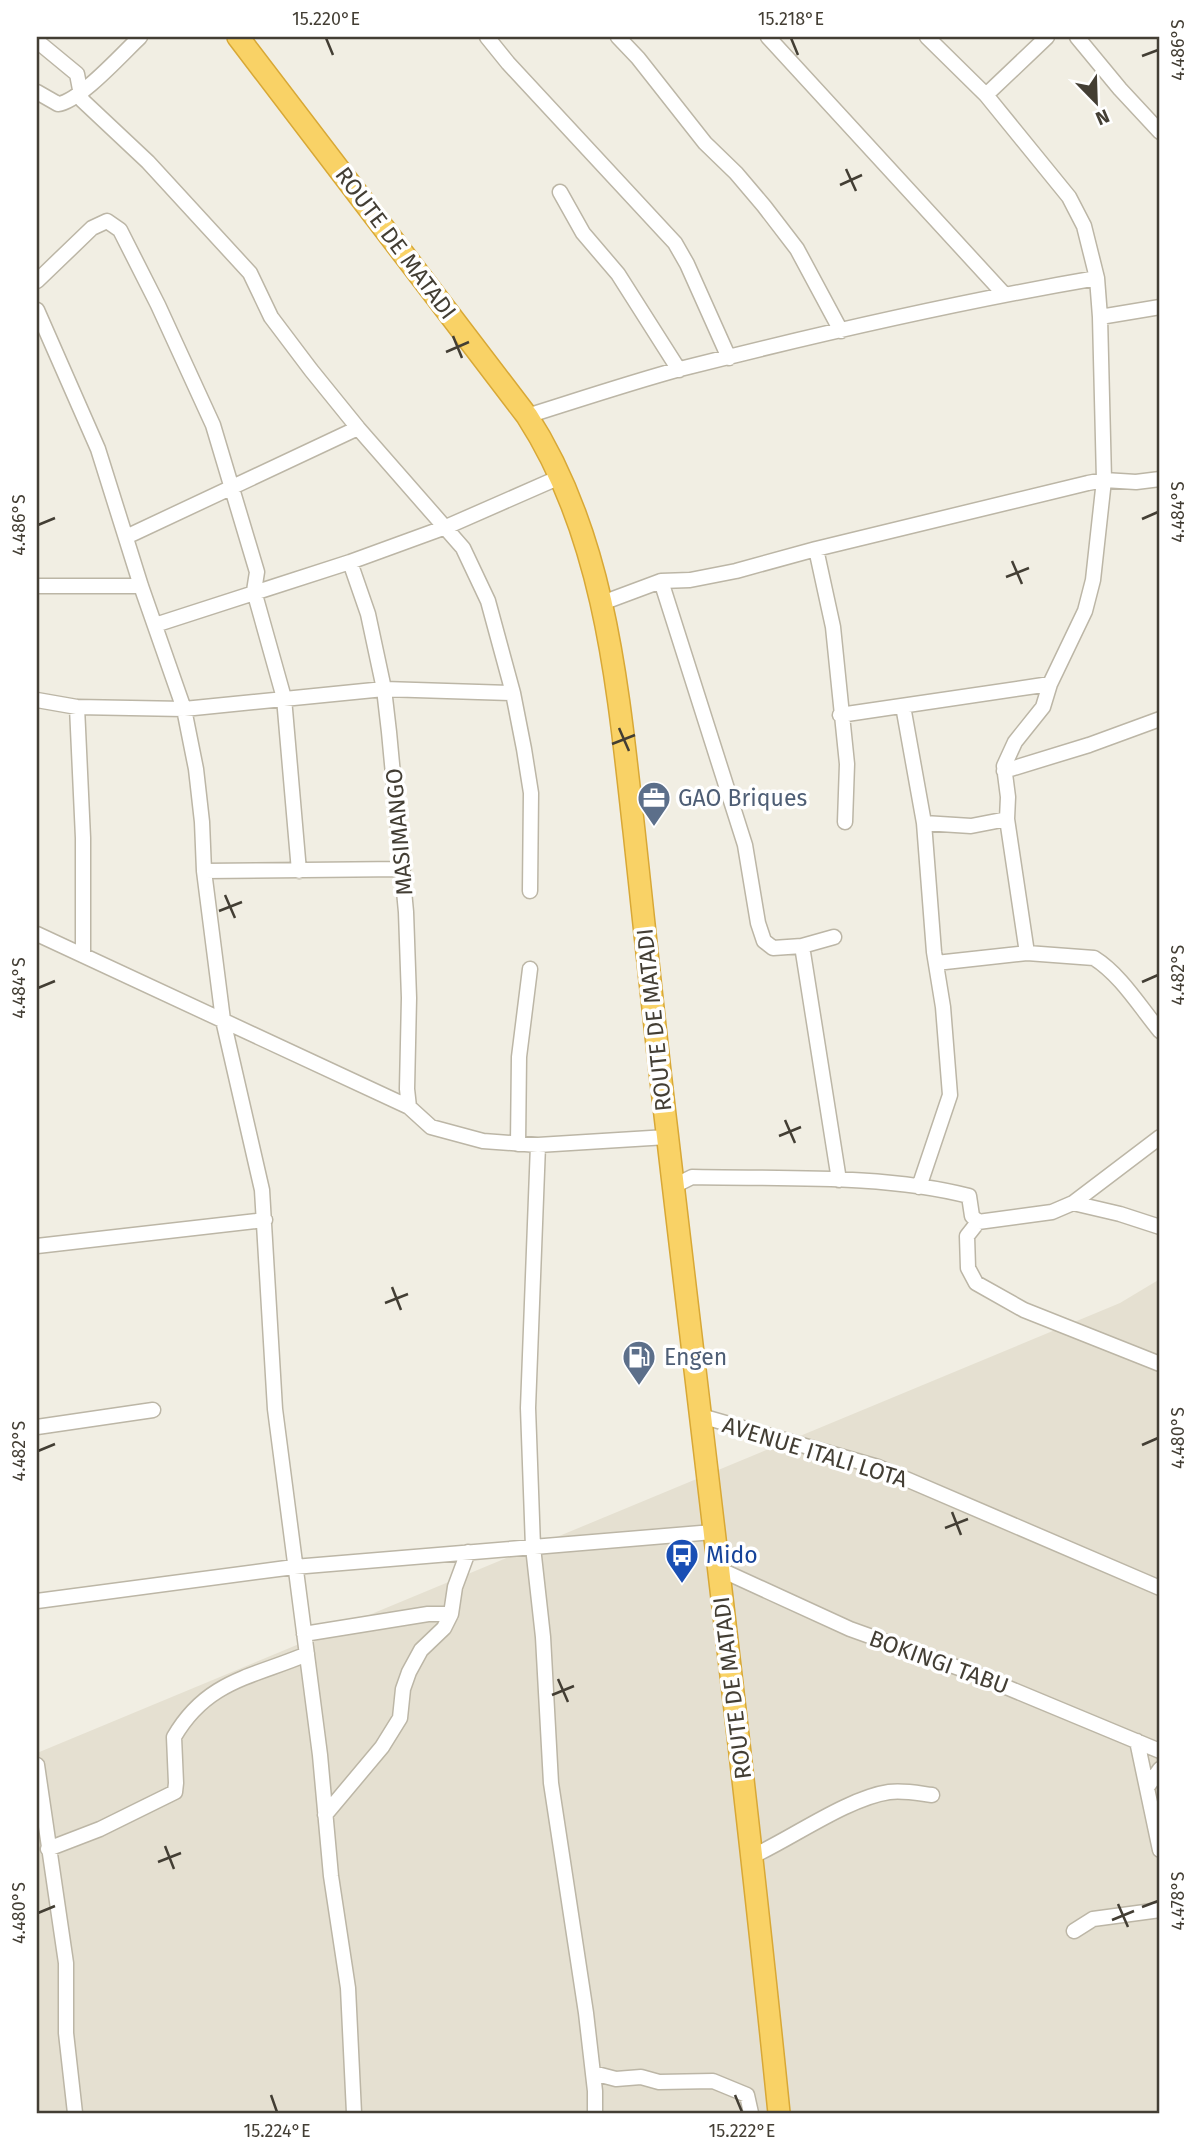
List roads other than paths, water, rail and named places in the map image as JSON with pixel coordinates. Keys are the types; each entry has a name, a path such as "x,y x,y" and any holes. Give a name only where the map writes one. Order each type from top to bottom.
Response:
{"highway":[{"name":"ROUTE DE MATADI","path":"238,37 527,416 560,477 589,554 603,603 628,776 779,2113"}],"street":[{"path":"37,92 58,104 66,103 80,94 140,37"},
{"path":"487,37 675,243 729,358"},
{"path":"618,37 638,58 705,143 736,173 764,206 797,249 841,331"},
{"path":"768,37 1003,294"},
{"path":"927,37 986,96 1069,197 1084,226 1097,278 1104,480 1091,590 1074,637 1043,707 1015,742 1004,766 1008,797 1007,819 1027,953"},
{"path":"986,96 1047,37"},
{"path":"1077,37 1160,132"},
{"path":"37,41 77,74 82,100 148,162 250,273 271,317 358,428 463,548 488,601 513,693 531,793 530,891"},
{"path":"560,191 583,233 618,274 679,370"},
{"path":"37,281 92,228 107,221 121,230 214,425 230,488 257,572 254,591 284,698 299,872"},
{"path":"527,416 679,370 1003,294 1097,278"},
{"path":"1100,317 1160,307"},
{"path":"37,310 99,449 141,586 184,709 196,769 204,871 222,1020 262,1190 275,1409 307,1654 331,1876 348,1988 354,2113"},
{"path":"126,537 358,428"},
{"path":"155,625 350,562 446,527 560,477"},
{"path":"603,603 661,581 690,580 736,571 816,549 1104,480 1136,482 1160,479"},
{"path":"816,549 833,627 847,764 845,822"},
{"name":"MASIMANGO","path":"350,562 368,614 384,689 403,869 409,998 409,1107"},
{"path":"661,581 745,845 758,923 764,941 772,948 802,946 834,937"},
{"path":"37,586 141,586"},
{"path":"840,715 1051,684"},
{"path":"37,700 77,707 184,709 384,689 513,693"},
{"path":"903,706 924,822 950,1095 919,1187"},
{"path":"77,707 83,838 83,955"},
{"path":"1004,771 1089,745 1160,719"},
{"path":"924,822 971,825 1007,819"},
{"path":"204,871 403,869"},
{"path":"37,934 409,1107 431,1127 483,1141 538,1145 667,1137"},
{"path":"802,946 839,1180"},
{"path":"936,963 1027,953 1094,958 1119,981 1160,1031"},
{"path":"518,1144 519,1057 530,969"},
{"path":"1160,1138 1073,1203 1041,1214 978,1222 967,1236 968,1268 976,1283 1024,1310 1160,1364"},
{"path":"538,1145 528,1408 533,1547 543,1637 551,1783 566,1866 593,2073 595,2113"},
{"path":"674,1186 692,1177 839,1180 919,1187 968,1196 972,1216 978,1222"},
{"path":"1073,1203 1160,1227"},
{"path":"37,1245 265,1220"},
{"path":"37,1427 153,1410"},
{"name":"AVENUE ITALI LOTA","path":"701,1416 878,1467 1160,1588"},
{"path":"37,1601 294,1567 713,1532"},
{"path":"325,1815 382,1747 400,1718 405,1680 421,1650 444,1628 451,1614 455,1587 468,1552"},
{"name":"BOKINGI TABU","path":"719,1569 850,1629 970,1672 1160,1751"},
{"path":"304,1634 428,1614 451,1614"},
{"path":"48,1849 100,1829 174,1792 174,1737 209,1695 233,1681 307,1654"},
{"path":"1137,1741 1160,1850"},
{"path":"37,1765 66,1964 66,2033 75,2113"},
{"path":"1148,1786 1160,1769"},
{"path":"752,1856 860,1800 894,1791 932,1795"},
{"path":"1074,1931 1093,1919 1160,1910"},
{"path":"593,2073 616,2079 640,2077 659,2082 713,2081 747,2095 751,2113"}],"place":[{"name":"GAO Briques","path":"654,828"},
{"name":"Engen","path":"639,1387"},
{"name":"Mido","path":"682,1585"}]}
